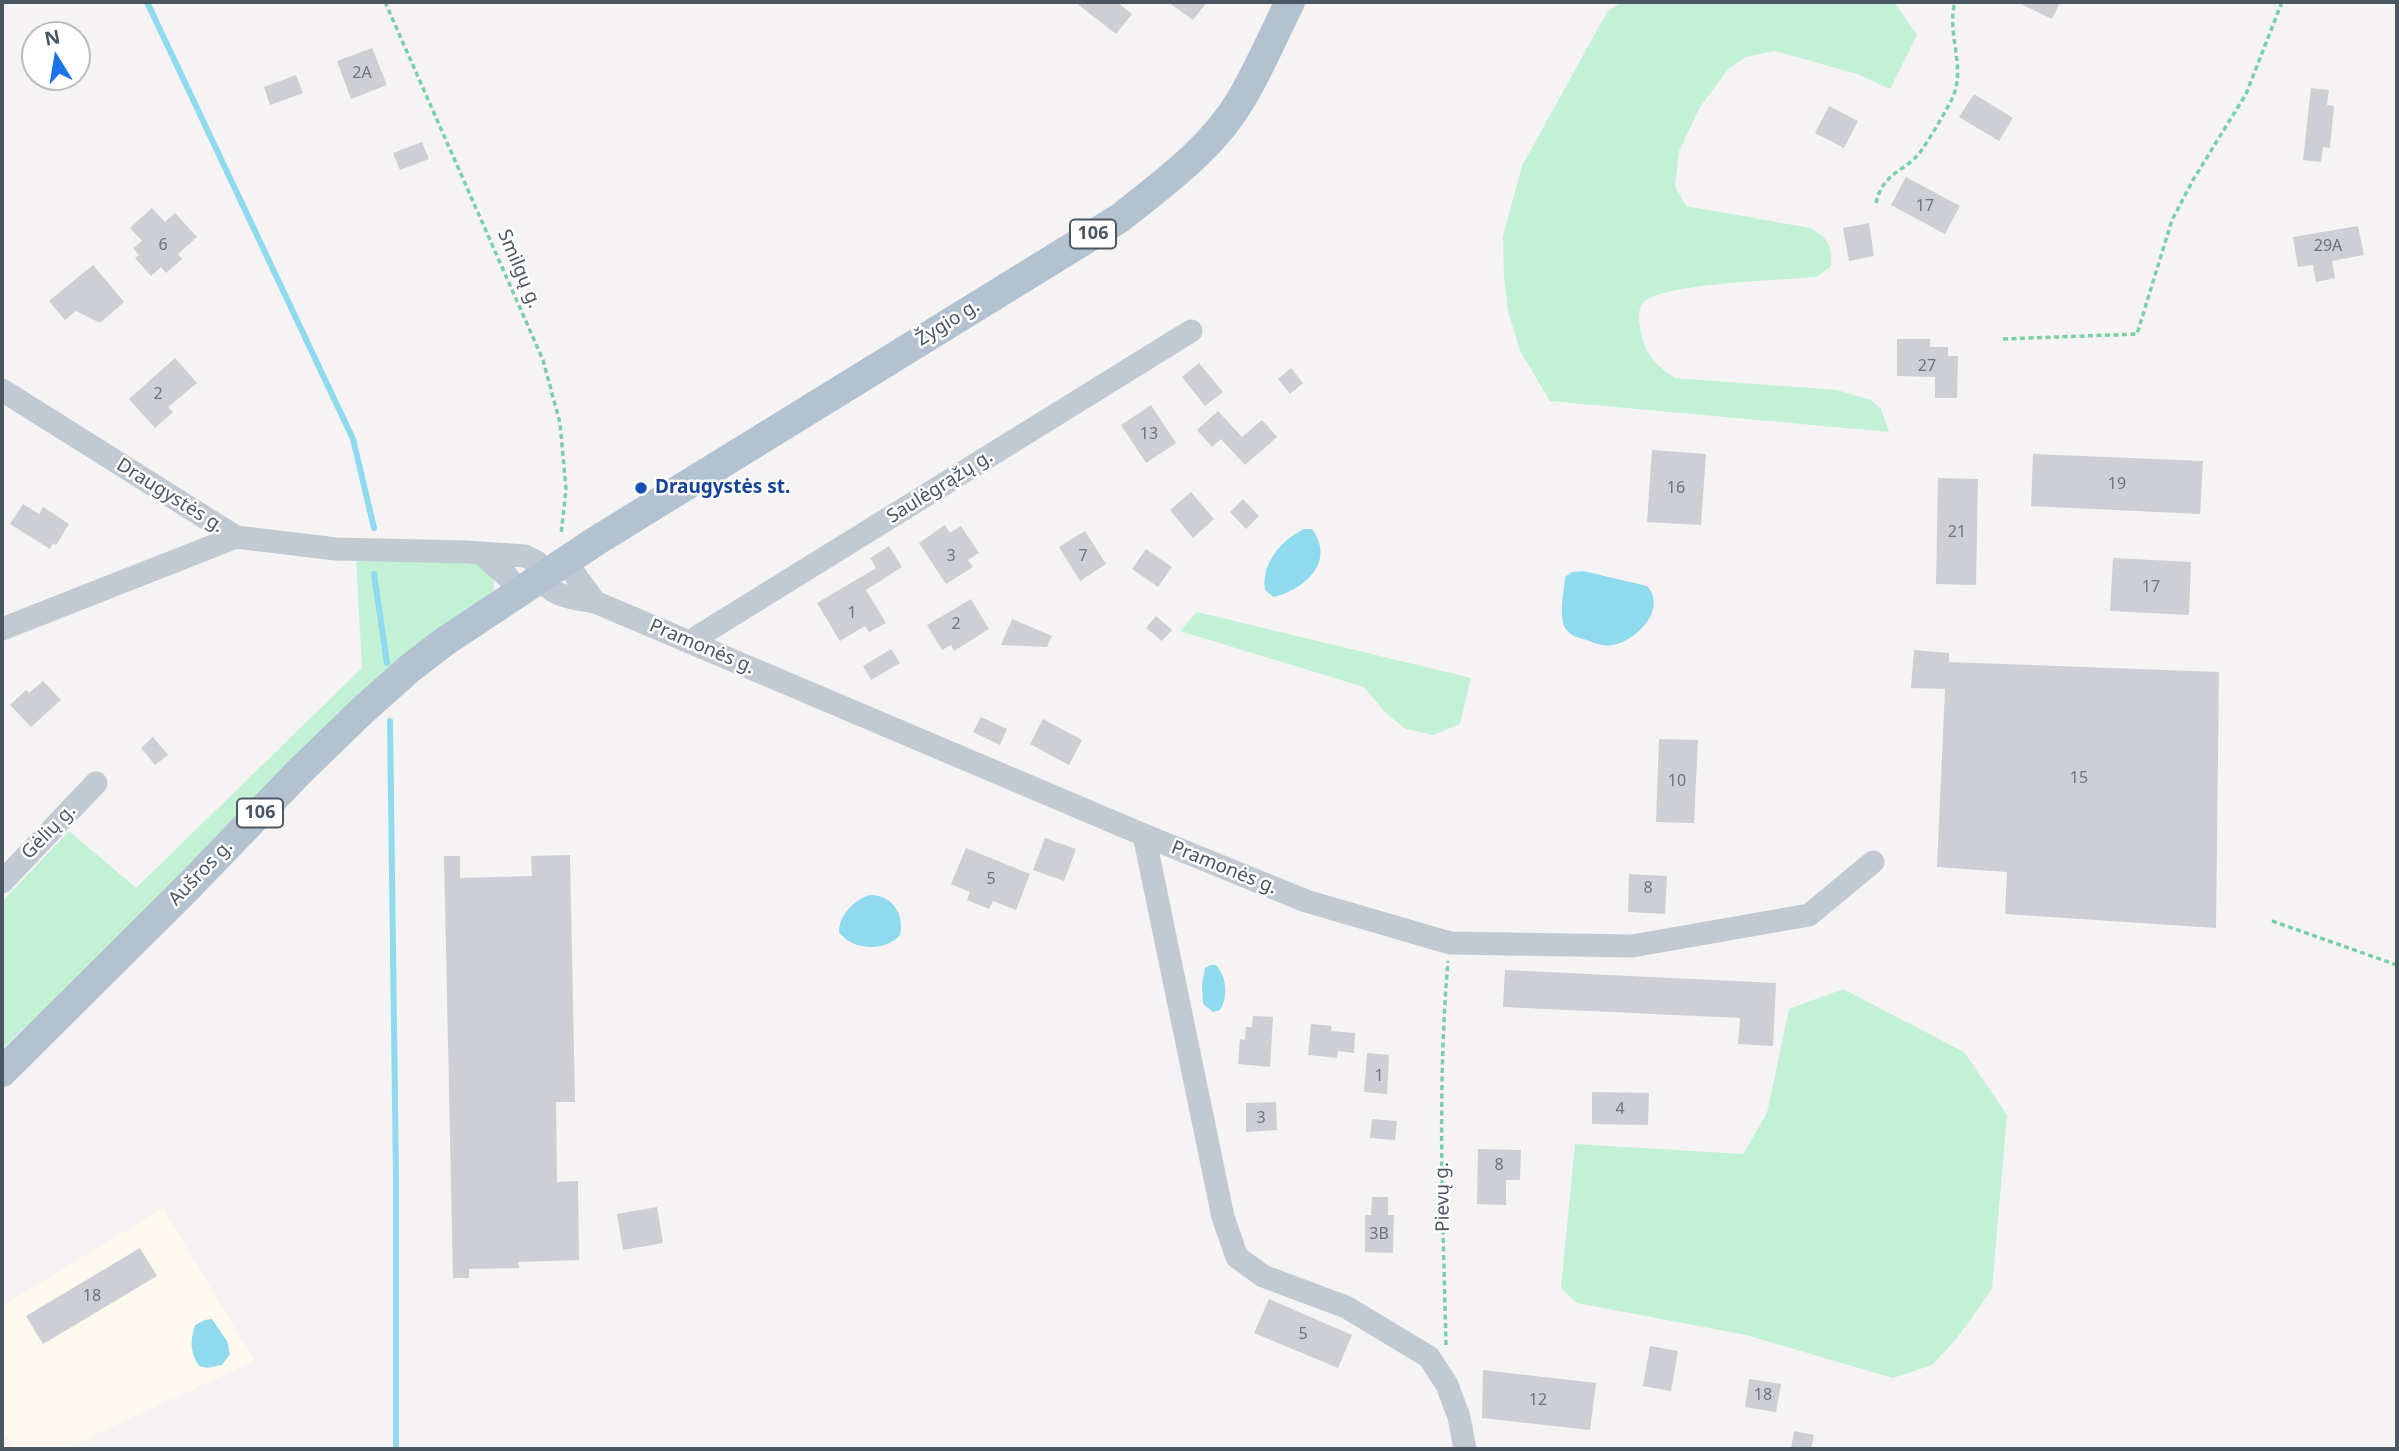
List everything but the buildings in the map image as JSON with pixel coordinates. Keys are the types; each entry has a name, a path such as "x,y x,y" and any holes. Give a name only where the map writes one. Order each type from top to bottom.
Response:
{"main road":[{"name":"Žygio g.","path":"542,576 1120,218 1175,175 1214,137 1242,99 1290,2"},
{"name":"Aušros g.","path":"2,1072 363,710 444,642 542,576"}],"street":[{"name":"Saulėgrąžų g.","path":"689,642 1191,331"},
{"name":"Draugystės g.","path":"2,390 236,537 326,548 525,556 537,562 542,576"},
{"path":"2,629 236,537"},
{"path":"482,554 508,576 542,576 595,602"},
{"name":"Pramonės g.","path":"542,576 547,589 559,595 595,602 1306,901 1450,943 1632,946 1809,915 1873,862"},
{"name":"Gėlių g.","path":"2,882 96,783"},
{"path":"1144,835 1223,1217 1237,1257 1263,1276 1346,1307 1429,1357 1447,1385 1459,1417 1465,1449"}],"path":[{"name":"Smilgų g.","path":"385,2 543,360 560,423 566,489 561,530 542,576"},
{"path":"1876,203 1880,188 1920,153 1953,96 1959,68 1951,15 1955,2"},
{"path":"2003,339 2137,334 2172,220 2193,180 2246,94 2282,2"},
{"path":"2272,921 2397,965"},
{"name":"Pievų g.","path":"1446,1345 1442,1027 1450,943"}],"shaded area":[{"path":"163,1208 255,1361 64,1449 16,1449 2,1432 2,1306"}],"green space":[{"path":"1622,2 1894,2 1917,35 1890,89 1857,74 1775,51 1746,57 1729,68 1700,107 1679,151 1675,186 1686,206 1810,228 1828,243 1831,266 1817,277 1674,290 1644,302 1639,314 1642,337 1648,352 1661,368 1675,378 1837,390 1871,400 1881,409 1889,432 1550,401 1520,351 1508,311 1503,236 1522,166 1607,12"},
{"path":"356,558 478,564 493,579 494,588 492,593 2,1049 2,902 69,831 136,888 362,668"},
{"path":"1197,612 1471,678 1460,724 1433,735 1406,729 1387,714 1364,687 1180,631"},
{"path":"1843,989 1964,1052 2007,1115 1992,1289 1957,1338 1932,1365 1893,1378 1746,1335 1577,1303 1561,1288 1575,1144 1743,1154 1767,1113 1789,1009"}],"water":[{"path":"1304,529 1312,529 1319,541 1319,563 1306,581 1274,597 1265,590 1266,571 1280,546"},
{"path":"1583,571 1647,586 1653,595 1654,604 1652,614 1639,631 1622,642 1610,645 1580,638 1568,632 1562,614 1565,577 1572,572"},
{"path":"870,895 885,898 890,902 901,920 900,935 894,941 878,947 852,943 839,932 848,909 858,900"},
{"path":"1216,965 1220,970 1225,987 1223,1005 1220,1010 1213,1012 1203,1004 1202,984 1205,968"},
{"path":"212,1319 227,1341 230,1354 222,1365 207,1368 199,1366 196,1361 192,1341 195,1325"}],"waterway":[{"path":"147,2 353,439 374,528"},
{"path":"374,574 387,663"},
{"path":"390,721 396,1177 396,1449"}],"place":[{"name":"Draugystės st.","path":"641,488"}]}
